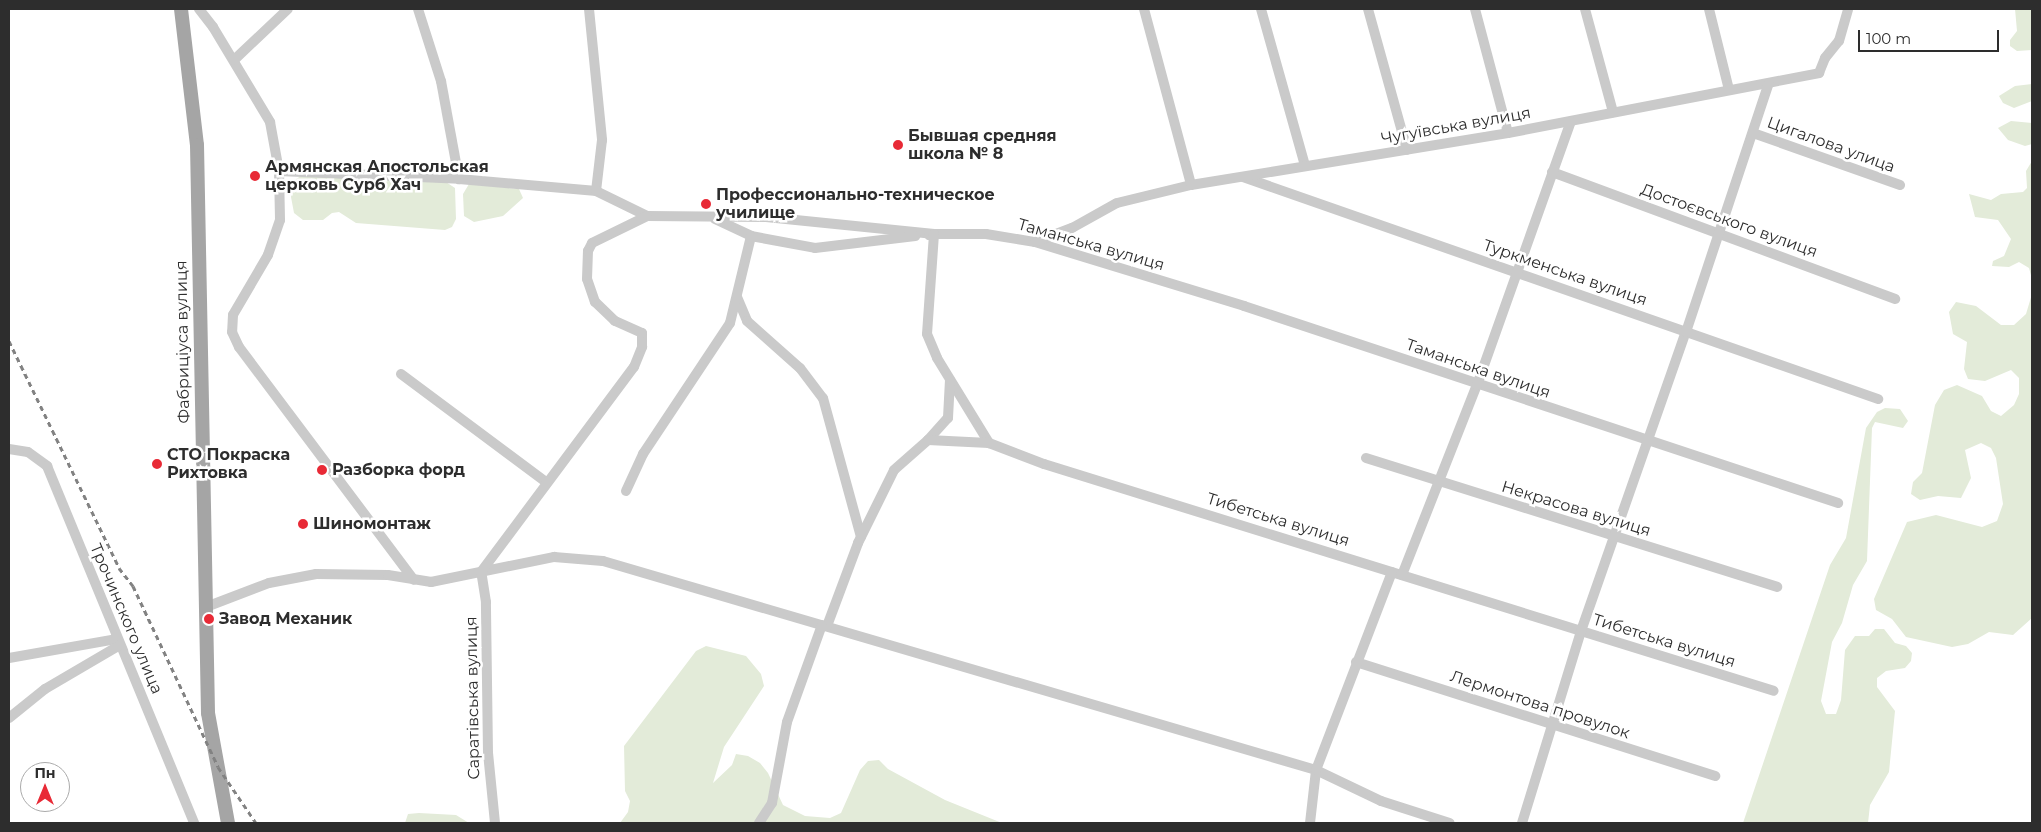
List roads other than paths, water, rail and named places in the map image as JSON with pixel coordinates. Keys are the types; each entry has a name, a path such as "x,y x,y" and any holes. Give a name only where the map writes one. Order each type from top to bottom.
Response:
{"main road":[{"name":"Фабриціуса вулиця","path":"181,9 197,146 208,713 228,823"}],"street":[{"path":"199,9 234,60 270,122 279,171 280,220 268,255 233,315 232,332 239,347 414,580"},
{"path":"234,60 288,9"},
{"path":"418,9 441,80 459,179"},
{"path":"590,9 602,140 596,191"},
{"path":"1144,9 1191,185"},
{"path":"1261,9 1305,166"},
{"path":"1368,9 1407,150"},
{"path":"1475,9 1508,133"},
{"path":"1585,9 1613,112"},
{"path":"1710,9 1729,90"},
{"name":"Чугуївська вулиця","path":"1035,242 1072,228 1117,203 1191,185 1508,133 1819,73 1825,58 1839,41 1848,9"},
{"path":"1522,823 1581,631 1686,332 1769,83"},
{"path":"1310,823 1316,770 1356,662 1440,482 1477,385 1570,121"},
{"name":"Цигалова улица","path":"1753,133 1900,185"},
{"name":"Таманська вулиця","path":"279,171 459,179 596,191 647,216 766,217 934,234 986,234 1035,242 1244,306 1647,442 1838,503"},
{"name":"Достоєвського вулиця","path":"1552,172 1719,232 1895,299"},
{"name":"Туркменська вулиця","path":"1242,176 1878,399"},
{"path":"481,572 634,367 642,347 642,333 615,321 595,302 587,279 588,251 592,243 647,216"},
{"path":"712,218 751,236 815,248 934,234 927,334 950,380 989,443"},
{"path":"626,491 643,454 730,323 751,236"},
{"path":"737,297 747,321 800,368 823,398 861,537"},
{"path":"401,374 547,484"},
{"path":"758,823 772,803 787,722 861,537 894,470 928,440 948,418 950,380"},
{"name":"Тибетська вулиця","path":"928,440 989,443 1044,464 1774,691"},
{"name":"Трочинского улица","path":"9,449 28,452 47,466 194,823"},
{"name":"Некрасова вулиця","path":"1366,458 1777,587"},
{"path":"206,607 269,583 316,574 388,576 431,582 554,557 603,561 1316,770 1381,801 1450,823"},
{"name":"Саратівська вулиця","path":"481,572 486,602 488,753 494,823"},
{"path":"9,658 119,642"},
{"path":"9,718 45,688 119,642"},
{"name":"Лермонтова провулок","path":"1356,662 1715,776"}],"railway":[{"path":"9,341 119,568 133,586 218,767 256,823"}],"place":[{"name":"Бывшая средняя школа № 8","path":"898,145"},
{"name":"Армянская Апостольская церковь Сурб Хач","path":"255,176"},
{"name":"Профессионально-техническое училище","path":"706,204"},
{"name":"СТО Покраска Рихтовка","path":"157,464"},
{"name":"Разборка форд","path":"322,470"},
{"name":"Шиномонтаж","path":"303,524"},
{"name":"Завод Механик","path":"209,619"}]}
